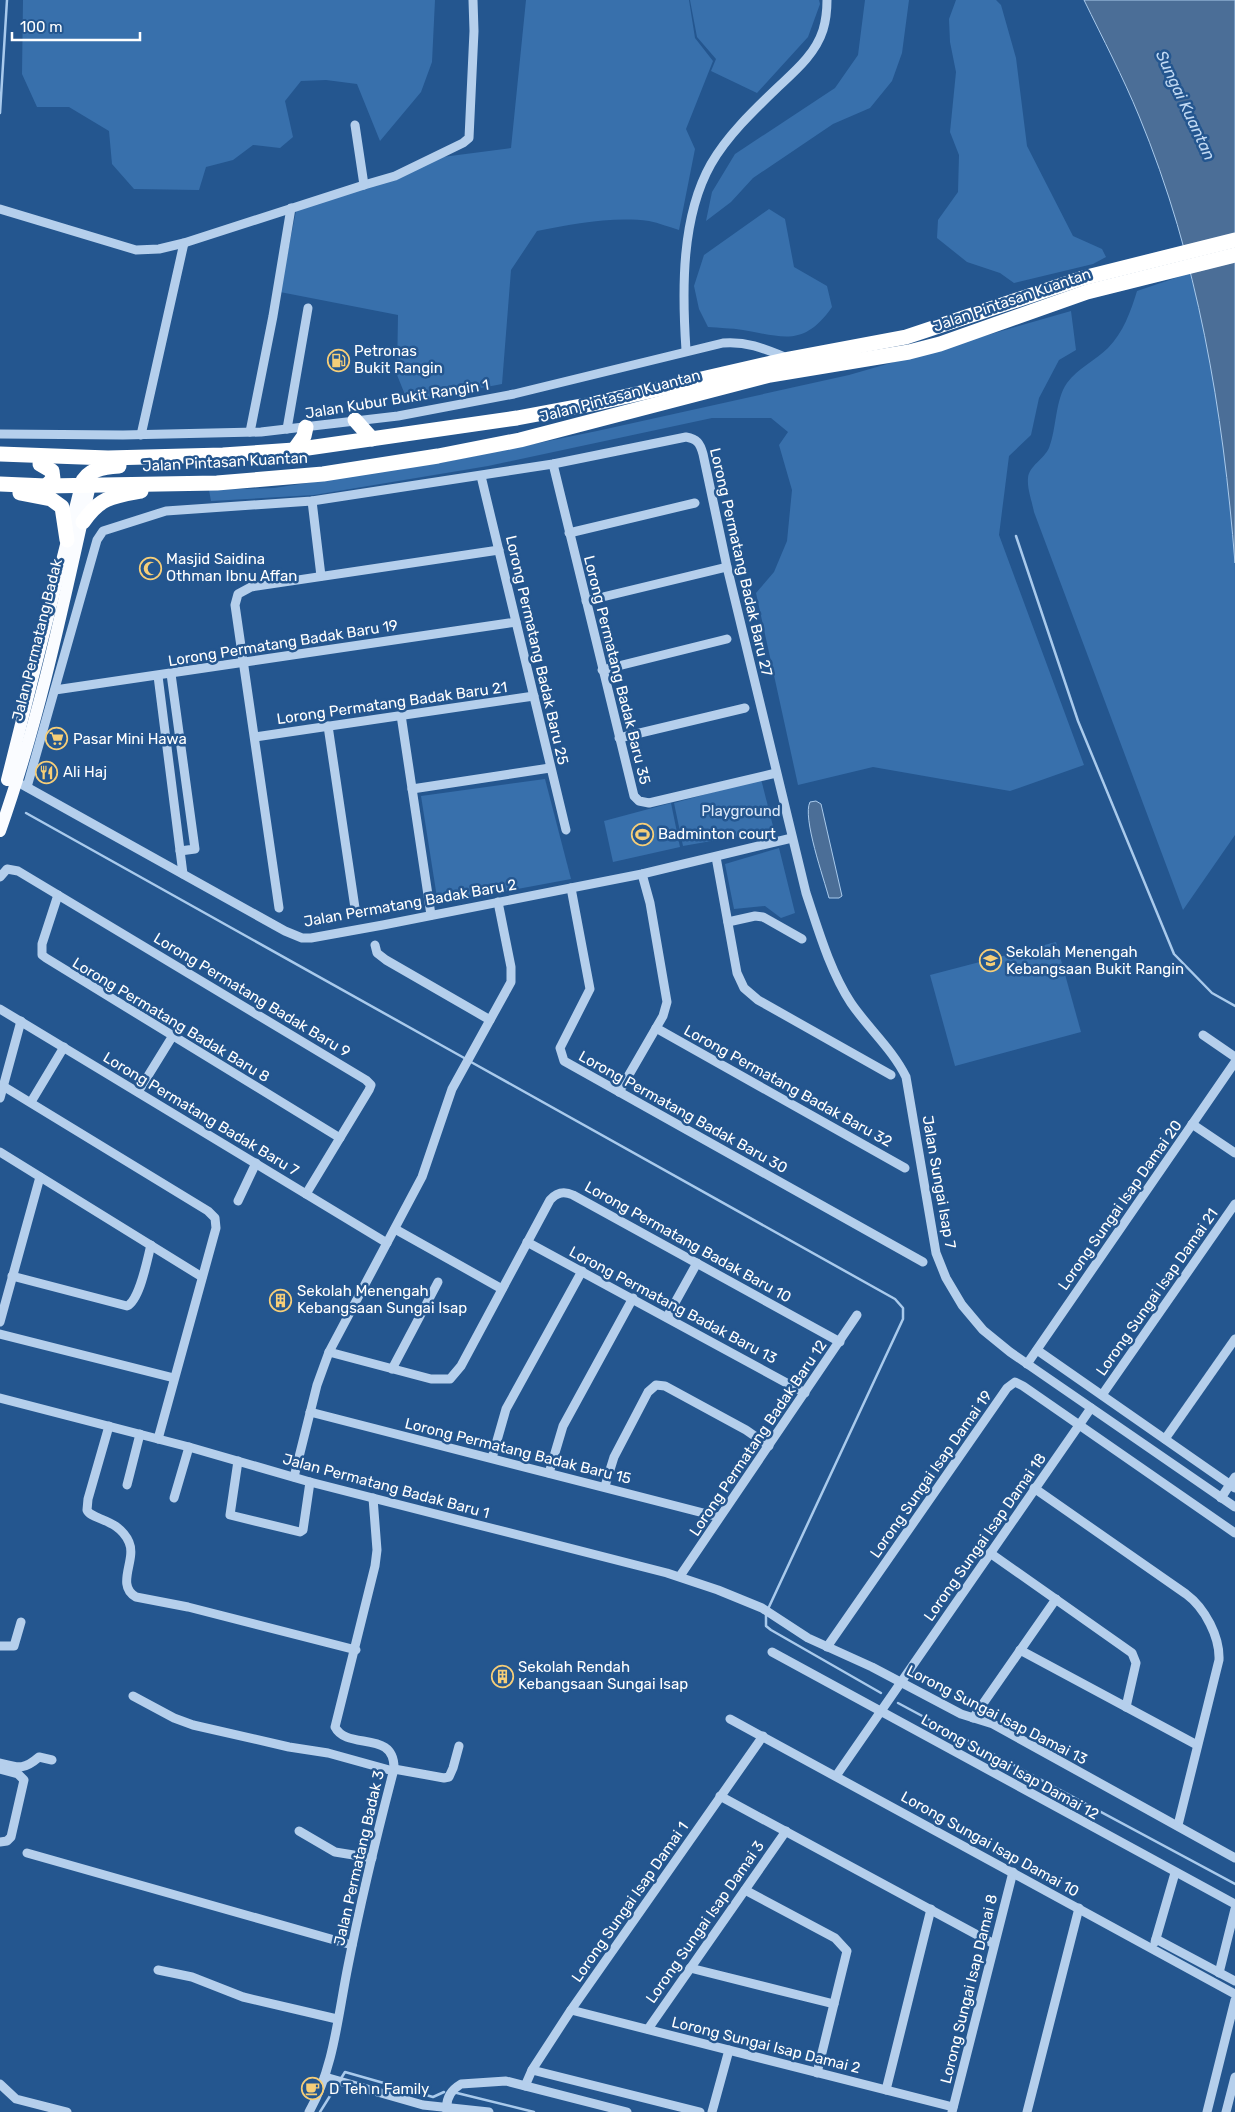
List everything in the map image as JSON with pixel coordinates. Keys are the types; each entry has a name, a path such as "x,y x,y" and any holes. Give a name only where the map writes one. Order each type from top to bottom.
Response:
{"highway":[{"name":"Jalan Pintasan Kuantan","path":"0,454 134,458 294,450 438,430 597,403 789,359 906,337 1235,240"},
{"name":"Jalan Pintasan Kuantan","path":"0,484 46,486 86,481 179,484 315,475 476,449 590,422 770,375 916,350 940,344 1085,285 1235,255"},
{"path":"355,420 372,439"},
{"path":"294,450 304,436 306,427"},
{"path":"0,462 76,466 86,481 106,467 228,463 335,454 406,444 438,430"},
{"path":"40,464 52,470 52,479 46,486"},
{"path":"84,522 96,505 104,500 179,484"},
{"path":"0,490 44,497 57,503 64,513 67,540"}],"main road":[{"name":"Jalan Permatang Badak","path":"0,804 38,707 84,522 86,481"},
{"name":"Jalan Permatang Badak","path":"0,831 67,540 86,481"}],"street":[{"path":"0,210 136,250 159,250 184,244 290,208 395,176 464,143 469,138 474,31 473,0"},
{"path":"686,350 684,323 688,241 690,216 698,190 720,149 810,54 823,30 827,0"},
{"path":"355,125 364,185"},
{"path":"250,432 273,316 290,208"},
{"path":"141,435 184,244"},
{"path":"287,430 308,308"},
{"name":"Jalan Kubur Bukit Rangin 1","path":"0,434 141,435 287,430 398,416 479,402 607,373 686,350 739,342 752,344 789,359"},
{"name":"Lorong Permatang Badak Baru 27","path":"27,787 97,540 103,531 166,511 312,501 553,464 686,437 700,443 703,454 727,567 792,838"},
{"name":"Lorong Permatang Badak Baru 35","path":"553,464 632,791 638,801 644,803 776,773"},
{"name":"Lorong Permatang Badak Baru 25","path":"481,476 566,830"},
{"path":"312,501 321,576"},
{"path":"569,533 695,503"},
{"path":"280,908 235,605 238,594 251,587 499,550"},
{"path":"586,601 727,567"},
{"name":"Lorong Permatang Badak Baru 19","path":"55,690 516,622"},
{"path":"602,670 726,639"},
{"path":"171,674 195,849 180,851"},
{"path":"158,676 183,874"},
{"name":"Lorong Permatang Badak Baru 21","path":"255,737 401,714 534,696"},
{"path":"619,738 745,708"},
{"path":"401,714 432,915"},
{"path":"328,726 355,908"},
{"path":"412,789 550,768"},
{"name":"Jalan Permatang Badak Baru 2","path":"11,778 285,931 302,938 642,874 792,838"},
{"name":"Jalan Sungai Isap 7","path":"792,838 812,910 844,990 906,1077 932,1237 941,1266 953,1291 983,1330 1027,1364 1235,1507"},
{"path":"716,857 737,973 744,988 750,994 891,1075"},
{"name":"Lorong Permatang Badak Baru 9","path":"0,877 7,869 18,871 366,1080 371,1085 306,1194"},
{"path":"619,1092 666,1009 667,995 650,903 642,874"},
{"name":"Lorong Permatang Badak Baru 30","path":"571,888 590,989 562,1044 560,1052 564,1060 568,1064 922,1262"},
{"name":"Lorong Permatang Badak Baru 8","path":"58,895 42,944 42,955 51,963 340,1138"},
{"path":"294,1477 310,1412 329,1352 422,1177 452,1089 508,988 512,975 498,902"},
{"path":"728,922 755,916 763,917 802,939"},
{"path":"375,946 377,953 386,960 490,1020"},
{"name":"Lorong Permatang Badak Baru 7","path":"0,1009 387,1243"},
{"path":"0,1098 21,1021"},
{"name":"Lorong Permatang Badak Baru 32","path":"656,1028 905,1168"},
{"path":"1203,1035 1235,1057"},
{"path":"138,1092 172,1037"},
{"path":"31,1102 64,1047"},
{"name":"Lorong Sungai Isap Damai 20","path":"1027,1364 1235,1062"},
{"path":"4,1086 212,1214 216,1228 158,1439"},
{"path":"1192,1124 1235,1153"},
{"path":"0,1152 202,1277"},
{"path":"238,1201 256,1163"},
{"path":"0,1322 40,1177"},
{"name":"Lorong Permatang Badak Baru 10","path":"329,1352 438,1380 454,1376 550,1200 563,1192 573,1195 840,1342"},
{"name":"Lorong Sungai Isap Damai 21","path":"1102,1395 1235,1204"},
{"path":"395,1229 502,1290"},
{"name":"Lorong Permatang Badak Baru 13","path":"527,1242 633,1298 805,1394"},
{"path":"12,1276 127,1306 132,1304 136,1296 151,1245"},
{"path":"667,1317 698,1263"},
{"path":"492,1458 506,1409 582,1271"},
{"path":"392,1369 438,1282"},
{"path":"550,1473 563,1426 633,1298"},
{"name":"Lorong Permatang Badak Baru 12","path":"680,1576 857,1315"},
{"path":"0,1334 174,1378"},
{"path":"1165,1439 1235,1339"},
{"path":"1037,1350 1165,1439 1233,1483 1221,1498"},
{"name":"Lorong Sungai Isap Damai 19","path":"828,1647 1010,1384 1019,1383 1235,1533"},
{"path":"605,1486 614,1457 648,1392 656,1385 665,1386 746,1430 769,1446"},
{"name":"Jalan Permatang Badak Baru 1","path":"0,1398 189,1447 310,1482 680,1576 773,1613"},
{"name":"Lorong Sungai Isap Damai 18","path":"836,1776 1091,1408"},
{"name":"Lorong Permatang Badak Baru 15","path":"310,1412 605,1486 720,1517"},
{"path":"109,1426 88,1499 87,1510 92,1516 116,1525 129,1542 131,1549 126,1585 130,1593 136,1597 188,1607 356,1650"},
{"path":"127,1485 140,1434"},
{"path":"174,1498 189,1447"},
{"path":"238,1461 230,1515 300,1532 302,1530 310,1482"},
{"path":"1034,1488 1186,1594 1203,1610 1218,1647 1219,1660 1178,1825"},
{"name":"Jalan Permatang Badak 3","path":"309,2112 326,2077 352,1945 394,1770 393,1757 386,1748 344,1736 335,1727 356,1650 375,1566 377,1550 373,1498"},
{"path":"990,1553 1127,1648 1135,1658 1136,1669 1126,1707"},
{"path":"973,1718 1056,1598"},
{"name":"Lorong Sungai Isap Damai 13","path":"773,1613 791,1628 828,1647 901,1682 961,1714 993,1724 1235,1858"},
{"path":"0,1646 14,1646 21,1622"},
{"path":"1020,1650 1197,1745"},
{"name":"Lorong Sungai Isap Damai 12","path":"772,1652 1235,1904"},
{"path":"134,1696 174,1718 193,1725 289,1748 328,1753 394,1770 448,1777 454,1768 459,1746"},
{"name":"Lorong Sungai Isap Damai 10","path":"730,1719 1235,1994"},
{"name":"Lorong Sungai Isap Damai 1","path":"525,2086 532,2070 571,2010 763,1736"},
{"path":"0,1763 16,1767 29,1766 39,1757 52,1760"},
{"path":"0,1769 18,1774 24,1780 10,1837 5,1842 0,1842"},
{"path":"720,1796 994,1944"},
{"path":"299,1831 335,1852 372,1858"},
{"name":"Lorong Sungai Isap Damai 3","path":"648,2029 786,1831"},
{"path":"26,1853 352,1945"},
{"name":"Lorong Sungai Isap Damai 8","path":"953,2110 1013,1872"},
{"path":"1154,1949 1175,1873"},
{"path":"745,1890 835,1938 844,1946 847,1956 817,2073"},
{"path":"1027,2112 1078,1908"},
{"path":"1219,1973 1235,1909"},
{"path":"886,2090 931,1910"},
{"path":"1156,1939 1235,1982"},
{"path":"690,1968 834,2004"},
{"path":"158,1970 192,1977 243,1997 337,2019"},
{"path":"1210,2111 1235,2000"},
{"name":"Lorong Sungai Isap Damai 2","path":"571,2010 886,2090 953,2110"},
{"path":"712,2112 729,2050"},
{"path":"532,2070 700,2112"},
{"path":"326,2077 424,2106 447,2110 489,2112"},
{"path":"1226,2112 1235,2077"},
{"path":"447,2110 449,2095 461,2084 494,2080 627,2112"},
{"path":"2,2084 10,2095 16,2099 66,2112"}],"green space":[{"path":"23,0 435,0 432,62 421,92 380,141 357,84 326,80 301,81 285,101 293,137 280,148 253,145 233,160 206,167 199,190 134,189 112,164 109,131 69,107 37,107 22,74"},
{"path":"526,0 689,0 695,38 713,61 686,129 695,149 679,230 649,221 622,219 578,223 537,231 511,270 502,384 408,402 397,375 398,315 280,292 296,211 427,159 511,148"},
{"path":"690,0 819,0 820,4 808,37 757,93 711,71 716,59 697,37"},
{"path":"865,0 909,0 902,53 892,81 870,108 833,124 753,178 731,202 706,221 712,192 735,154 835,88 858,55"},
{"path":"956,0 996,0 1001,5 1016,58 1027,146 1073,236 1102,249 1106,257 1093,264 1014,283 1000,273 967,262 937,238 938,220 958,192 959,155 950,132 956,72 950,42 949,19"},
{"path":"769,209 785,219 794,267 827,286 832,307 822,320 812,328 802,334 792,336 708,327 699,309 694,286 704,255"},
{"path":"1190,273 1214,380 1235,563 1235,835 1183,910 1034,512 1028,478 1031,470 1049,448 1060,397 1067,383 1076,373 1103,353 1118,336 1126,321 1137,291"},
{"path":"1071,311 1076,350 1059,360 1039,398 1031,435 1009,456 999,535 1084,765 1010,791 873,767 798,785 756,593 774,572 787,541 792,490 779,445 788,432 771,418 712,418 488,466 314,495 211,501 209,490 274,488 445,462 597,431 849,375"},
{"path":"545,779 571,879 438,904 421,796"},
{"name":"Playground","path":"761,779 774,830 683,846 674,803"},
{"name":"Badminton court","path":"671,803 680,847 613,862 604,821"},
{"name":"Playground","path":"779,848 795,913 781,918 765,906 734,909 725,864"},
{"path":"1056,942 1081,1032 955,1066 930,975"}],"water":[{"name":"Sungai Kuantan","path":"1084,0 1235,0 1235,563 1230,506 1215,392 1205,336 1177,224 1160,170 1139,116 1120,72"},
{"path":"816,801 821,804 842,896 839,898 829,898 811,834 808,810 810,802"}],"waterway":[{"path":"0,113 7,0"},
{"path":"1016,536 1078,721 1174,954 1212,993 1235,1006"},
{"path":"26,813 466,1059"},
{"path":"471,1062 895,1299 903,1308 903,1319 768,1609"},
{"path":"766,1614 766,1626 771,1630 881,1693"},
{"path":"898,1703 1235,1884"},
{"path":"320,2112 345,2072 433,2097 444,2092"},
{"path":"457,2093 534,2112"}],"place":[{"name":"Petronas Bukit Rangin","path":"338,360"},
{"name":"Masjid Saidina Othman Ibnu Affan","path":"150,568"},
{"name":"Pasar Mini Hawa","path":"57,739"},
{"name":"Ali Haj","path":"47,772"},
{"name":"Badminton court","path":"642,834"},
{"name":"Sekolah Menengah Kebangsaan Bukit Rangin","path":"990,961"},
{"name":"Sekolah Menengah Kebangsaan Sungai Isap","path":"281,1300"},
{"name":"Sekolah Rendah Kebangsaan Sungai Isap","path":"502,1676"},
{"name":"D Teh n Family","path":"313,2089"}]}
